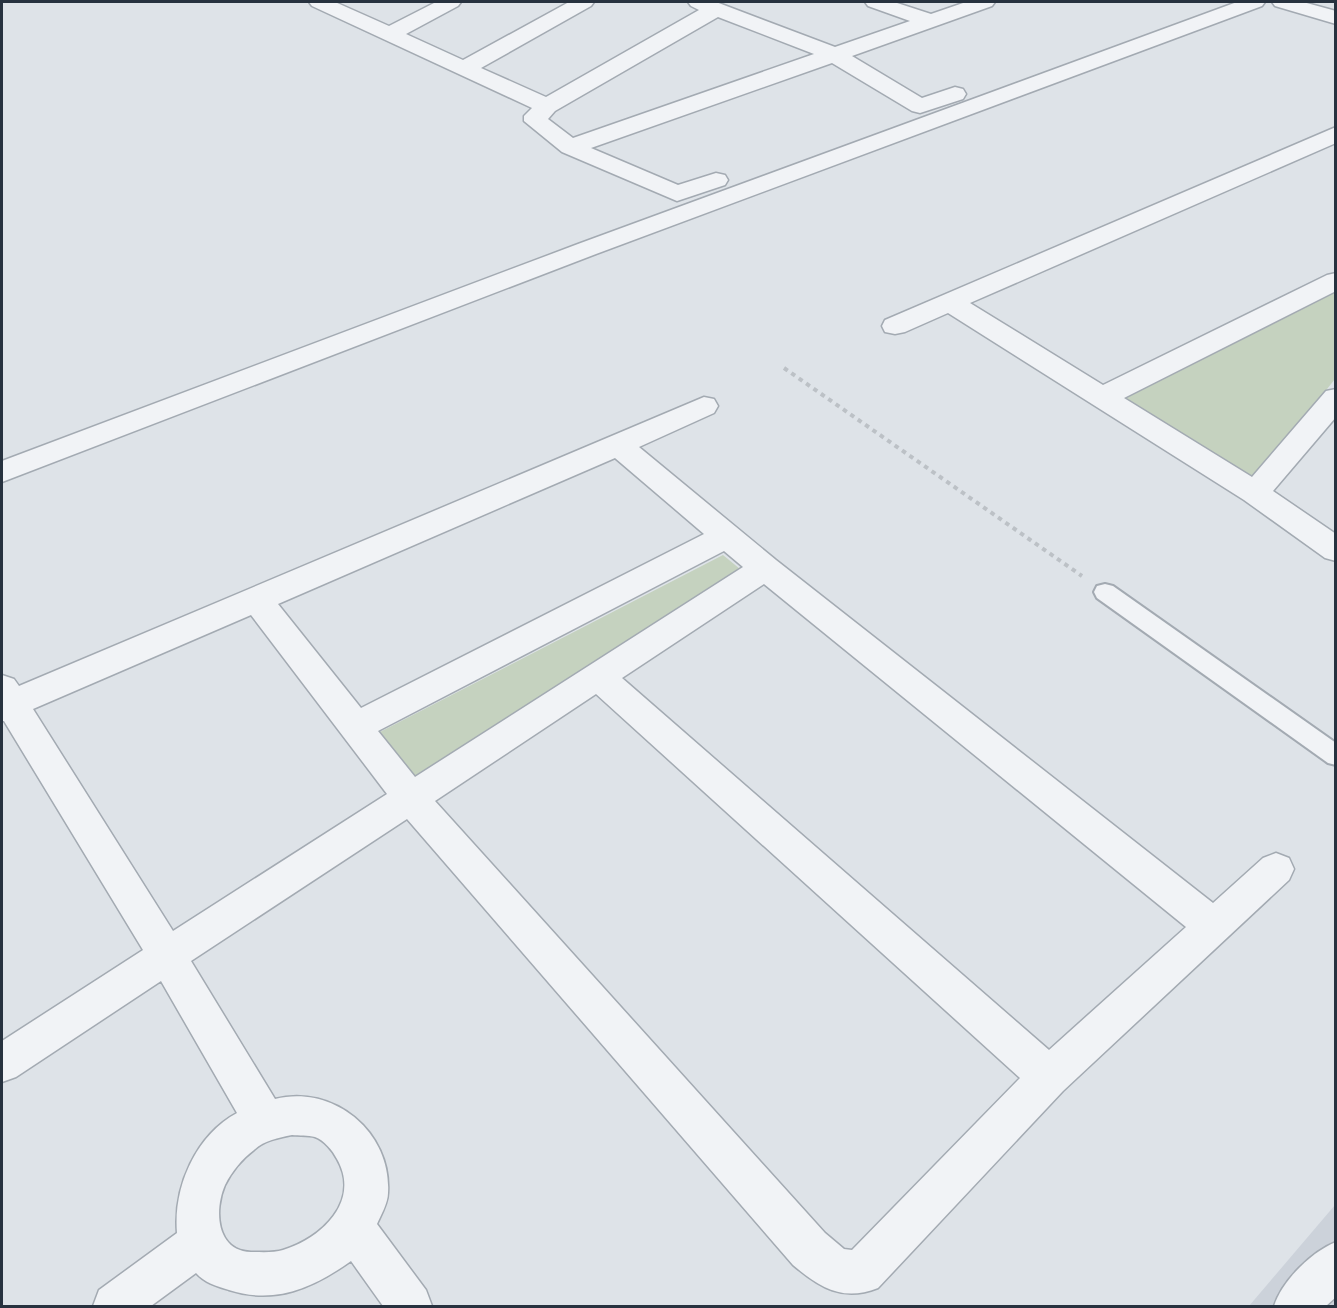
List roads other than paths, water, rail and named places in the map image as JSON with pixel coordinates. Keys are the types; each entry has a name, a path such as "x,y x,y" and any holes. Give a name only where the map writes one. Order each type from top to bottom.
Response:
{"street":[{"path":"320,2 547,106"},
{"path":"389,34 451,2"},
{"path":"464,68 584,2"},
{"path":"875,2 928,20"},
{"path":"570,147 928,20 985,2"},
{"path":"920,106 833,54 707,5 547,106 536,116 536,121 570,147 676,194 1218,2"},
{"path":"2,472 587,249 1255,2"},
{"path":"1282,2 1335,18"},
{"path":"895,326 1335,134"},
{"path":"1103,397 1335,281"},
{"path":"950,302 1255,493 1335,550"},
{"path":"1255,493 1335,398"},
{"path":"265,1121 166,954 5,700 256,599 704,406"},
{"path":"618,445 765,568 1215,927"},
{"path":"356,727 727,536"},
{"path":"2,1063 166,954 765,568"},
{"path":"256,599 410,797 809,1249 834,1270 849,1273 862,1272 1049,1077 1276,869"},
{"path":"598,676 1049,1077"},
{"path":"292,1115 319,1118 342,1130 359,1149 367,1174 366,1202 355,1230 338,1253 314,1271 287,1281 260,1283 235,1277 215,1262 202,1241 197,1214 202,1185 217,1158 238,1136 265,1121 292,1115"},
{"path":"355,1230 410,1306"},
{"path":"115,1306 202,1241"}],"lane":[{"path":"1105,592 1335,756"}]}
